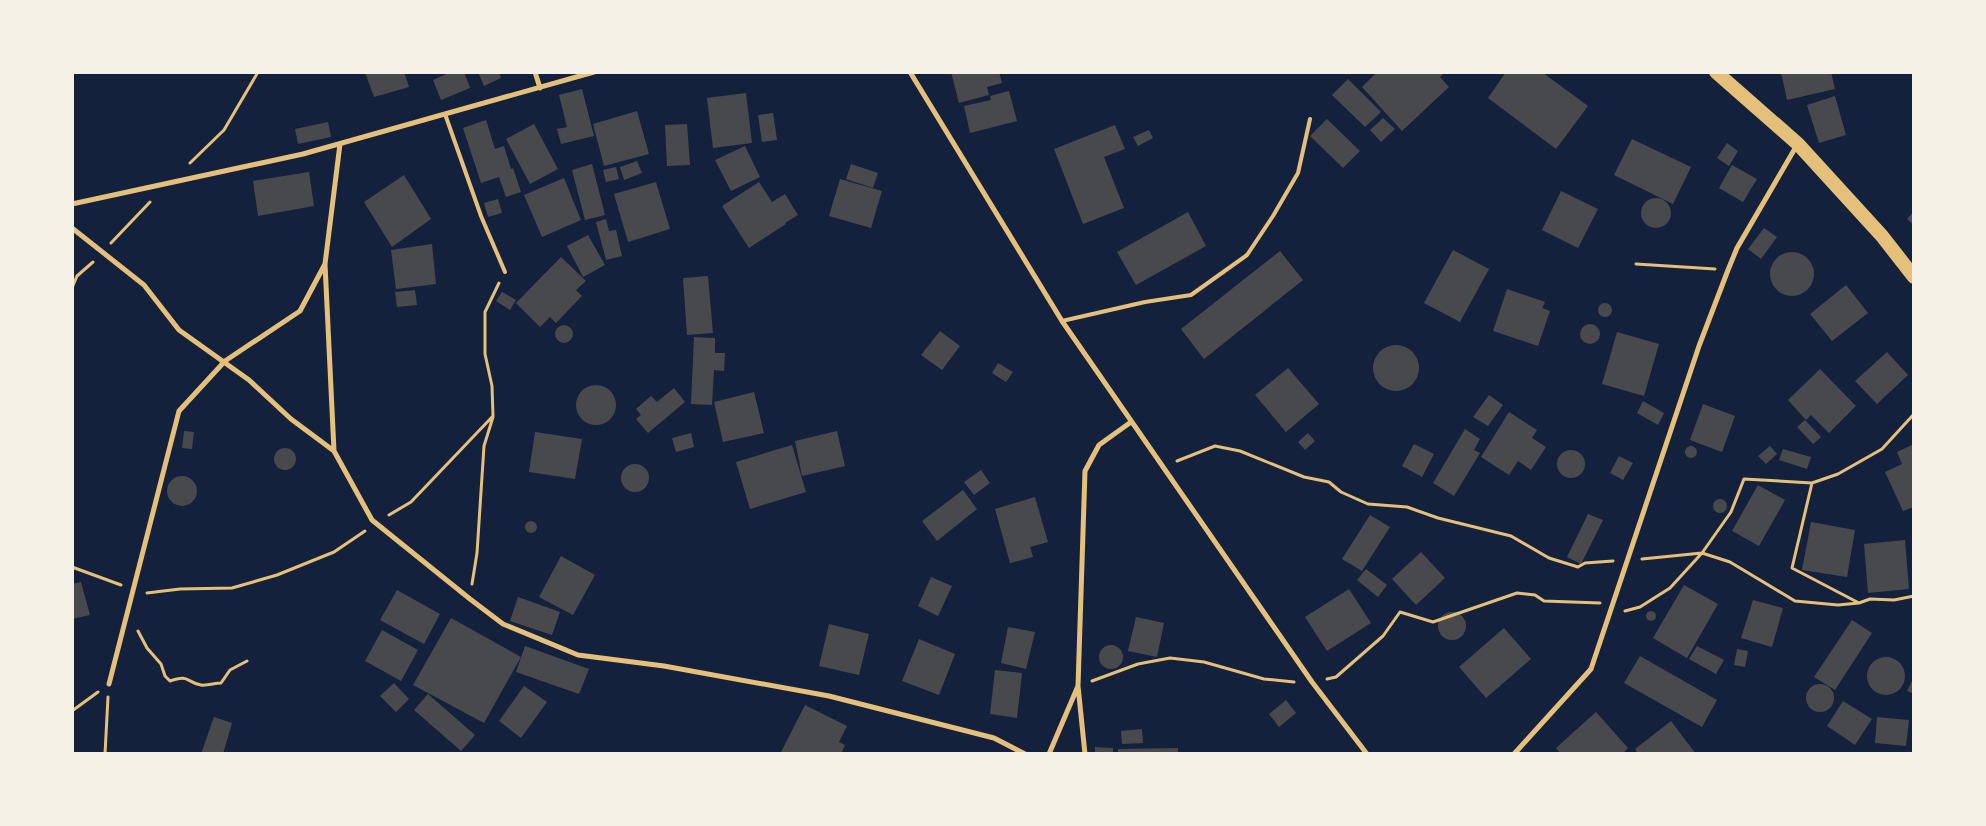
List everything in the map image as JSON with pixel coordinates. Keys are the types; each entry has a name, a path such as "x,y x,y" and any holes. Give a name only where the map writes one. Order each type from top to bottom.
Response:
{"highway":[{"path":"1716,72 1798,144 1882,236 1914,277"}],"street":[{"path":"535,72 540,88"},
{"path":"72,204 303,154 594,72"},
{"path":"910,72 1062,321 1312,682 1366,754"},
{"path":"334,451 325,264 340,144"},
{"path":"1514,754 1590,669 1699,346 1728,270 1737,248 1798,144"},
{"path":"72,228 144,285 179,330 250,380 291,419 334,451 372,520 503,624 578,655 664,666 829,696 994,738 1025,754"},
{"path":"109,684 179,411 225,361 300,311 325,264"},
{"path":"1085,754 1078,686 1086,471 1099,444 1131,422"},
{"path":"1049,754 1078,686"}],"lane":[{"path":"445,114 481,216 505,272"},
{"path":"1062,321 1145,302 1192,295 1247,255 1273,216 1298,172 1310,119"}],"path":[{"path":"1636,264 1728,270"},
{"path":"1078,686 1138,664 1170,658 1204,662 1264,678 1304,683 1336,677 1383,636 1400,612 1433,622 1517,593 1535,595 1544,601 1612,603 1618,613 1640,607 1670,588 1702,553 1731,512 1744,479 1812,483 1838,474 1882,449 1914,414"},
{"path":"470,599 477,554 484,446 493,416"},
{"path":"1162,467 1215,446 1240,451 1304,477 1329,482 1341,492 1368,504 1407,507 1438,518 1511,536 1549,558 1578,567 1586,563 1702,553 1730,562 1795,601 1838,605 1859,604 1870,599 1894,600 1914,596"},
{"path":"1812,483 1792,568 1859,604"},
{"path":"72,567 124,586 133,592"},
{"path":"127,614 147,648 162,664 165,676 170,681 180,678 189,679 200,685 221,683 230,670 247,661"},
{"path":"72,712 109,684"},
{"path":"105,754 109,684"}],"building":[{"path":"365,72 404,72 409,87 374,97"},
{"path":"451,72 464,72 470,88 441,100 433,80"},
{"path":"478,72 499,72 501,78 484,86"},
{"path":"951,72 999,72 1002,83 987,87 989,95 959,103"},
{"path":"1377,72 1445,72 1440,77 1449,87 1402,131 1362,87"},
{"path":"1506,72 1542,72 1588,106 1556,149 1488,98"},
{"path":"1781,72 1831,72 1835,89 1787,100"},
{"path":"1348,79 1381,112 1365,127 1332,95"},
{"path":"582,89 594,136 561,144 557,129 567,127 559,95"},
{"path":"1009,91 1017,121 970,133 964,106 991,100 990,96"},
{"path":"746,93 752,143 713,148 707,98"},
{"path":"1835,96 1846,135 1819,143 1807,105"},
{"path":"637,111 649,154 604,166 593,124"},
{"path":"773,113 777,140 762,142 758,115"},
{"path":"1383,118 1395,129 1381,142 1370,130"},
{"path":"1327,119 1360,151 1343,168 1310,136"},
{"path":"486,120 495,149 504,146 521,192 506,197 499,177 481,183 463,128"},
{"path":"328,122 331,137 298,144 295,129"},
{"path":"534,124 558,169 530,184 506,139"},
{"path":"687,124 690,165 667,166 665,125"},
{"path":"1115,125 1125,149 1104,157 1124,208 1083,224 1054,149"},
{"path":"1149,130 1153,138 1138,146 1133,137"},
{"path":"1632,139 1691,167 1673,204 1614,175"},
{"path":"1727,143 1738,151 1729,166 1717,158"},
{"path":"745,146 760,177 731,191 715,160"},
{"path":"637,161 642,173 624,180 620,167"},
{"path":"592,164 605,215 585,220 572,170"},
{"path":"851,164 878,173 873,188 846,179"},
{"path":"1732,165 1757,179 1743,202 1719,188"},
{"path":"616,167 619,179 606,182 603,170"},
{"path":"309,172 314,206 258,216 253,181"},
{"path":"404,175 431,219 392,247 364,202"},
{"path":"564,178 581,220 542,237 524,195"},
{"path":"840,179 882,191 871,228 829,216"},
{"path":"656,182 670,229 628,242 614,194"},
{"path":"759,182 772,202 785,194 798,215 749,248 722,206"},
{"path":"1561,191 1598,209 1578,248 1542,230"},
{"path":"1656,198 1667,202 1671,213 1667,224 1656,228 1645,224 1641,213 1645,202"},
{"path":"498,199 502,213 488,217 484,203"},
{"path":"1914,211 1914,225 1907,219"},
{"path":"1188,212 1206,246 1136,285 1117,252"},
{"path":"606,219 609,231 616,230 622,256 606,260 596,222"},
{"path":"1764,228 1777,237 1761,259 1748,249"},
{"path":"588,235 605,265 583,277 567,246"},
{"path":"432,244 436,284 396,289 391,250"},
{"path":"1453,250 1489,269 1460,322 1424,303"},
{"path":"1280,251 1303,280 1204,359 1181,329"},
{"path":"1792,252 1804,256 1810,262 1814,274 1810,286 1804,292 1792,296 1780,292 1774,286 1770,274 1774,262 1780,256"},
{"path":"561,257 586,281 576,290 582,296 556,323 550,317 540,327 516,303"},
{"path":"708,276 713,333 687,335 683,278"},
{"path":"1846,285 1868,313 1832,341 1810,314"},
{"path":"1507,289 1545,302 1542,308 1550,311 1538,346 1493,331"},
{"path":"415,290 417,305 397,307 395,292"},
{"path":"502,292 516,300 510,310 496,301"},
{"path":"1602,303 1608,303 1612,310 1608,317 1602,317 1598,313 1598,307"},
{"path":"1586,324 1594,324 1600,330 1600,338 1594,344 1586,344 1580,338 1580,330"},
{"path":"564,325 570,328 573,334 570,340 564,343 558,340 555,334 558,328"},
{"path":"940,331 960,346 942,370 921,355"},
{"path":"1617,332 1659,344 1644,396 1602,384"},
{"path":"694,337 715,338 715,353 725,353 724,371 714,370 712,405 691,404"},
{"path":"1391,345 1401,345 1415,355 1419,368 1415,381 1409,387 1401,391 1391,391 1377,381 1373,373 1373,363 1383,349"},
{"path":"1887,352 1908,375 1877,404 1855,381"},
{"path":"998,363 1013,372 1006,382 992,373"},
{"path":"1288,368 1319,404 1286,432 1255,395"},
{"path":"1820,369 1856,406 1829,433 1811,415 1806,420 1788,400"},
{"path":"600,385 607,388 613,394 616,405 615,413 607,422 600,425 592,425 585,422 577,413 576,401 579,394 588,386"},
{"path":"674,388 685,402 648,433 636,419 641,415 636,409 651,396 657,402"},
{"path":"754,392 764,433 723,442 714,402"},
{"path":"1489,395 1503,405 1488,426 1473,417"},
{"path":"1643,401 1664,413 1658,425 1637,413"},
{"path":"1703,404 1735,416 1722,452 1690,440"},
{"path":"1509,412 1537,430 1532,438 1546,447 1531,470 1518,461 1509,475 1481,457"},
{"path":"1805,420 1821,437 1813,444 1797,427"},
{"path":"1465,429 1480,439 1474,450 1480,453 1454,496 1433,483"},
{"path":"184,431 194,432 192,449 182,448"},
{"path":"837,431 845,466 802,476 795,441"},
{"path":"535,432 582,439 575,479 529,472"},
{"path":"691,433 694,447 676,452 672,438"},
{"path":"1308,433 1315,441 1305,450 1298,442"},
{"path":"1414,444 1434,454 1422,477 1402,466"},
{"path":"1914,444 1914,507 1903,511 1885,472 1902,464 1897,452"},
{"path":"792,445 806,492 750,509 736,462"},
{"path":"1689,446 1693,446 1697,452 1693,458 1689,458 1685,454 1685,450"},
{"path":"1770,446 1777,454 1766,464 1758,456"},
{"path":"281,448 289,448 296,455 296,463 289,470 281,470 274,463 274,455"},
{"path":"1783,449 1811,457 1807,469 1779,460"},
{"path":"1571,450 1581,454 1585,464 1581,474 1571,478 1561,474 1557,464 1561,454"},
{"path":"1619,456 1633,463 1623,480 1610,473"},
{"path":"635,464 645,468 649,478 645,488 635,492 625,488 621,478 625,468"},
{"path":"981,470 990,483 974,495 964,482"},
{"path":"182,476 192,481 197,491 192,501 182,506 172,501 167,491 172,481"},
{"path":"1758,485 1785,500 1759,546 1732,531"},
{"path":"963,490 977,509 937,541 922,521"},
{"path":"1035,497 1048,542 1030,547 1033,557 1010,563 995,509"},
{"path":"1717,499 1723,499 1727,506 1723,513 1717,513 1713,509 1713,503"},
{"path":"1588,514 1603,520 1581,564 1567,557"},
{"path":"1370,515 1390,527 1362,571 1342,559"},
{"path":"531,521 537,527 531,533 525,527"},
{"path":"1811,522 1855,530 1847,577 1802,570"},
{"path":"1905,540 1909,589 1868,593 1864,544"},
{"path":"1421,552 1445,578 1416,605 1392,579"},
{"path":"561,556 595,575 573,615 539,597"},
{"path":"1366,569 1387,585 1378,597 1357,580"},
{"path":"931,577 952,586 938,616 918,606"},
{"path":"81,582 90,615 72,619 72,584"},
{"path":"1684,585 1718,604 1687,658 1653,638"},
{"path":"1349,589 1371,623 1327,651 1305,617"},
{"path":"397,590 440,614 424,644 380,620"},
{"path":"518,597 560,612 552,635 510,621"},
{"path":"1753,600 1783,608 1772,647 1741,638"},
{"path":"1649,611 1653,611 1656,616 1655,620 1649,621 1646,618 1646,614"},
{"path":"1452,612 1462,616 1466,626 1462,636 1452,640 1442,636 1438,626 1442,616"},
{"path":"1136,617 1164,623 1157,657 1128,651"},
{"path":"451,618 521,657 484,723 413,685"},
{"path":"1852,620 1872,633 1835,690 1814,677"},
{"path":"829,624 869,634 859,675 819,666"},
{"path":"1008,627 1035,632 1026,669 1001,663"},
{"path":"1504,628 1531,659 1486,698 1459,667"},
{"path":"382,630 418,650 401,681 365,661"},
{"path":"919,639 955,654 939,695 902,681"},
{"path":"1111,645 1119,649 1123,657 1119,665 1111,669 1103,665 1099,657 1103,649"},
{"path":"525,646 589,669 579,694 516,672"},
{"path":"1697,646 1724,660 1716,674 1689,659"},
{"path":"1737,649 1748,651 1745,667 1734,665"},
{"path":"1640,656 1717,700 1702,727 1624,683"},
{"path":"1886,657 1900,662 1905,676 1900,690 1886,695 1872,690 1867,676 1872,662"},
{"path":"995,670 1022,673 1017,718 990,714"},
{"path":"1914,677 1914,694 1907,691"},
{"path":"394,683 409,699 396,712 380,696"},
{"path":"1820,684 1830,688 1834,698 1830,708 1820,712 1810,708 1806,698 1810,688"},
{"path":"524,686 547,702 521,738 499,721"},
{"path":"428,694 475,735 461,751 414,710"},
{"path":"1286,700 1296,713 1279,727 1269,714"},
{"path":"1843,701 1872,719 1855,745 1827,726"},
{"path":"805,705 847,726 839,742 845,745 841,754 780,754"},
{"path":"1596,712 1628,748 1622,754 1561,754 1556,748"},
{"path":"214,717 232,723 223,754 201,754"},
{"path":"1877,717 1909,720 1906,746 1875,743"},
{"path":"1671,721 1696,754 1638,754 1635,749"},
{"path":"1142,729 1143,743 1122,744 1121,731"},
{"path":"1095,747 1113,748 1113,754 1095,754"},
{"path":"1178,748 1178,754 1118,754 1118,749"}]}
